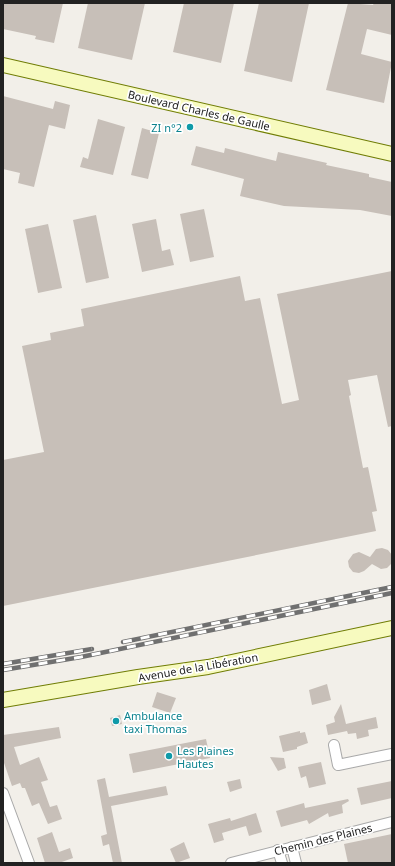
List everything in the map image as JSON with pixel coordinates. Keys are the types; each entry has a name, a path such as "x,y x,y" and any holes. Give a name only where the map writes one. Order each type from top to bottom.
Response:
{"street":[{"name":"Boulevard Charles de Gaulle","path":"4,65 392,154"},
{"name":"Avenue de la Libération","path":"3,700 138,677 208,667 392,628"},
{"path":"334,745 338,765 392,754"},
{"path":"3,792 29,863"},
{"name":"Chemin des Plaines","path":"231,863 392,822"},
{"path":"292,847 296,863"},
{"path":"278,850 282,863"}],"building":[{"path":"3,3 63,3 54,43 35,39 36,36 3,29"},
{"path":"88,3 145,3 132,60 78,48"},
{"path":"184,3 234,3 221,63 173,52"},
{"path":"259,3 309,3 292,82 244,71"},
{"path":"348,3 373,5 374,3 392,3 392,35 367,29 361,54 392,62 384,103 326,90"},
{"path":"3,96 53,109 55,101 70,105 65,129 49,125 34,187 18,183 20,173 3,169"},
{"path":"98,119 125,127 113,175 80,167 83,157 88,159"},
{"path":"142,128 159,133 148,179 131,175"},
{"path":"196,146 224,153 225,148 276,161 278,152 327,163 326,165 369,174 369,177 392,182 392,216 360,210 284,206 240,196 244,179 191,165"},
{"path":"204,209 214,257 190,262 180,214"},
{"path":"96,215 109,278 86,283 73,220"},
{"path":"156,219 162,251 170,249 174,265 142,272 132,224"},
{"path":"48,224 62,288 38,293 25,229"},
{"path":"392,271 392,426 388,427 377,375 348,380 351,395 349,396 363,468 368,467 377,511 372,512 376,531 3,606 3,460 44,452 22,346 51,340 50,333 84,326 81,309 240,276 245,301 260,298 282,404 299,400 277,294"},
{"path":"382,548 388,550 392,555 391,564 387,568 381,569 372,564 364,571 359,573 353,572 349,567 348,561 353,554 359,552 370,557 376,549"},
{"path":"327,684 331,700 312,705 309,690"},
{"path":"157,692 176,698 170,713 152,707"},
{"path":"341,704 346,724 376,717 378,728 368,730 369,736 357,739 356,733 348,734 347,731 328,735 326,725 335,722 334,717"},
{"name":"Ambulance taxi Thomas","path":"120,715 122,724 112,726 110,718"},
{"path":"59,727 61,738 14,747 20,765 39,757 48,780 41,782 50,807 57,805 62,819 48,824 39,803 32,806 25,788 22,788 20,783 12,786 3,760 3,735"},
{"path":"300,731 300,733 305,732 308,743 297,747 297,749 283,752 279,736"},
{"name":"Les Plaines Hautes","path":"206,739 210,758 133,773 129,754"},
{"path":"270,757 284,758 286,768 278,771"},
{"path":"321,762 326,784 309,788 306,776 301,778 298,767"},
{"path":"105,778 109,797 166,786 168,795 111,806 122,863 113,863 109,844 103,846 101,836 107,834 97,780"},
{"path":"240,779 242,788 230,792 227,782"},
{"path":"392,781 392,798 361,805 357,788"},
{"path":"348,799 349,801 342,805 343,813 329,817 328,813 309,824 307,820 281,827 276,811 304,803 305,808"},
{"path":"256,813 262,832 249,836 246,826 222,833 224,840 214,843 208,824 230,818 231,821"},
{"path":"52,832 59,852 70,848 73,858 59,863 45,863 37,838"},
{"path":"392,834 392,863 348,863 344,844"},
{"path":"184,842 190,858 176,863 170,849"}],"railway":[{"path":"123,642 392,587"},
{"path":"3,670 81,657 392,593"},
{"path":"3,664 92,649"}],"place":[{"name":"ZI n°2","path":"190,127"},
{"name":"Ambulance taxi Thomas","path":"116,721"},
{"name":"Les Plaines Hautes","path":"169,756"}]}
